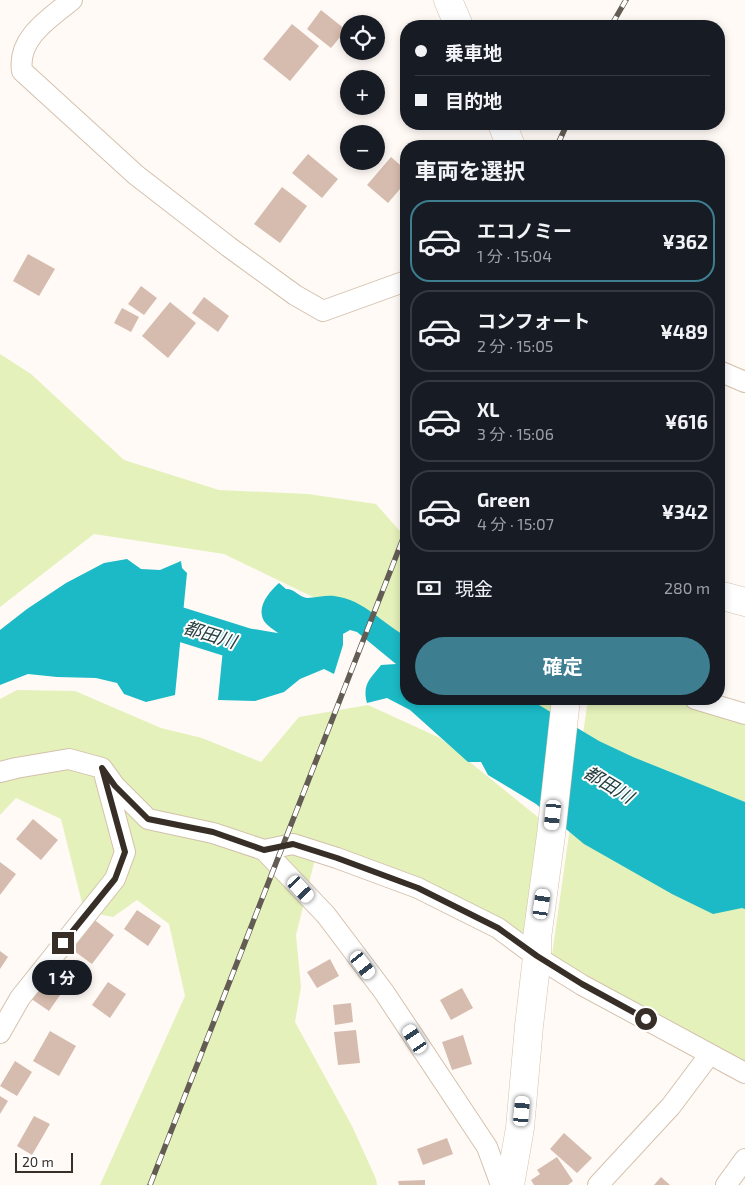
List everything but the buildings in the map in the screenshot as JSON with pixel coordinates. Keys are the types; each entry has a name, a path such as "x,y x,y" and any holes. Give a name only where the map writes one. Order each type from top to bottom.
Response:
{"street":[{"path":"72,0 38,28 28,41 22,52 22,71 136,175 229,247 295,295 323,311 400,283"},
{"path":"448,0 456,20"},
{"path":"725,374 745,382"},
{"path":"725,597 745,602"},
{"path":"510,1185 520,1128 537,947 565,705"},
{"path":"715,705 745,714"},
{"path":"0,772 69,759 102,768 115,786 148,819 213,832 264,850 326,915 384,992 487,1147 502,1185"},
{"path":"0,1033 20,998 115,879 125,852 102,768"},
{"path":"264,850 293,844 418,888 537,947 582,984 745,1073"},
{"path":"598,1185 671,1106 710,1054"},
{"path":"726,1185 745,1158"}],"green space":[{"path":"0,354 31,374 124,460 219,490 308,494 376,504 400,531 400,639 224,554 94,534 0,607"},
{"path":"17,690 75,691 161,728 202,738 261,762 299,717 368,705 440,738 539,818 526,934 407,873 318,847 296,935 301,987 295,1022 352,1126 377,1185 100,1185 185,996 169,924 137,900 113,917 84,911 61,819 16,798 0,815 0,699"},
{"path":"536,705 554,705 553,713"},
{"path":"587,705 686,705 745,721 745,1069 552,955"}],"water":[{"path":"127,559 141,569 160,570 181,561 182,568 187,573 175,695 146,702 124,694 117,683 96,678 28,674 0,685 0,630 66,583 104,563"},
{"path":"279,583 286,589 307,598 334,596 345,598 364,607 400,633 400,705 387,698 367,703 366,686 370,678 381,665 396,664 357,632 350,630 343,634 343,645 334,674 324,669 300,679 284,692 255,701 218,700 223,649 262,644 272,645 279,634 265,623 262,616 263,605 271,591"},
{"path":"400,705 539,705 599,741 633,757 745,802 745,909 713,914 672,894 584,844 536,804 488,775 481,762 468,762 410,710"}],"waterway":[{"name":"都田川","path":"135,630 176,623 246,645 293,653"}],"railway":[{"path":"614,20 626,0"},
{"path":"560,140 564,130"},
{"path":"150,1185 400,546"}],"route":[{"path":"63,943 115,879 125,852 102,768 115,786 148,819 213,832 264,850 293,844 418,888 498,928 537,956 582,984 646,1019"}]}
